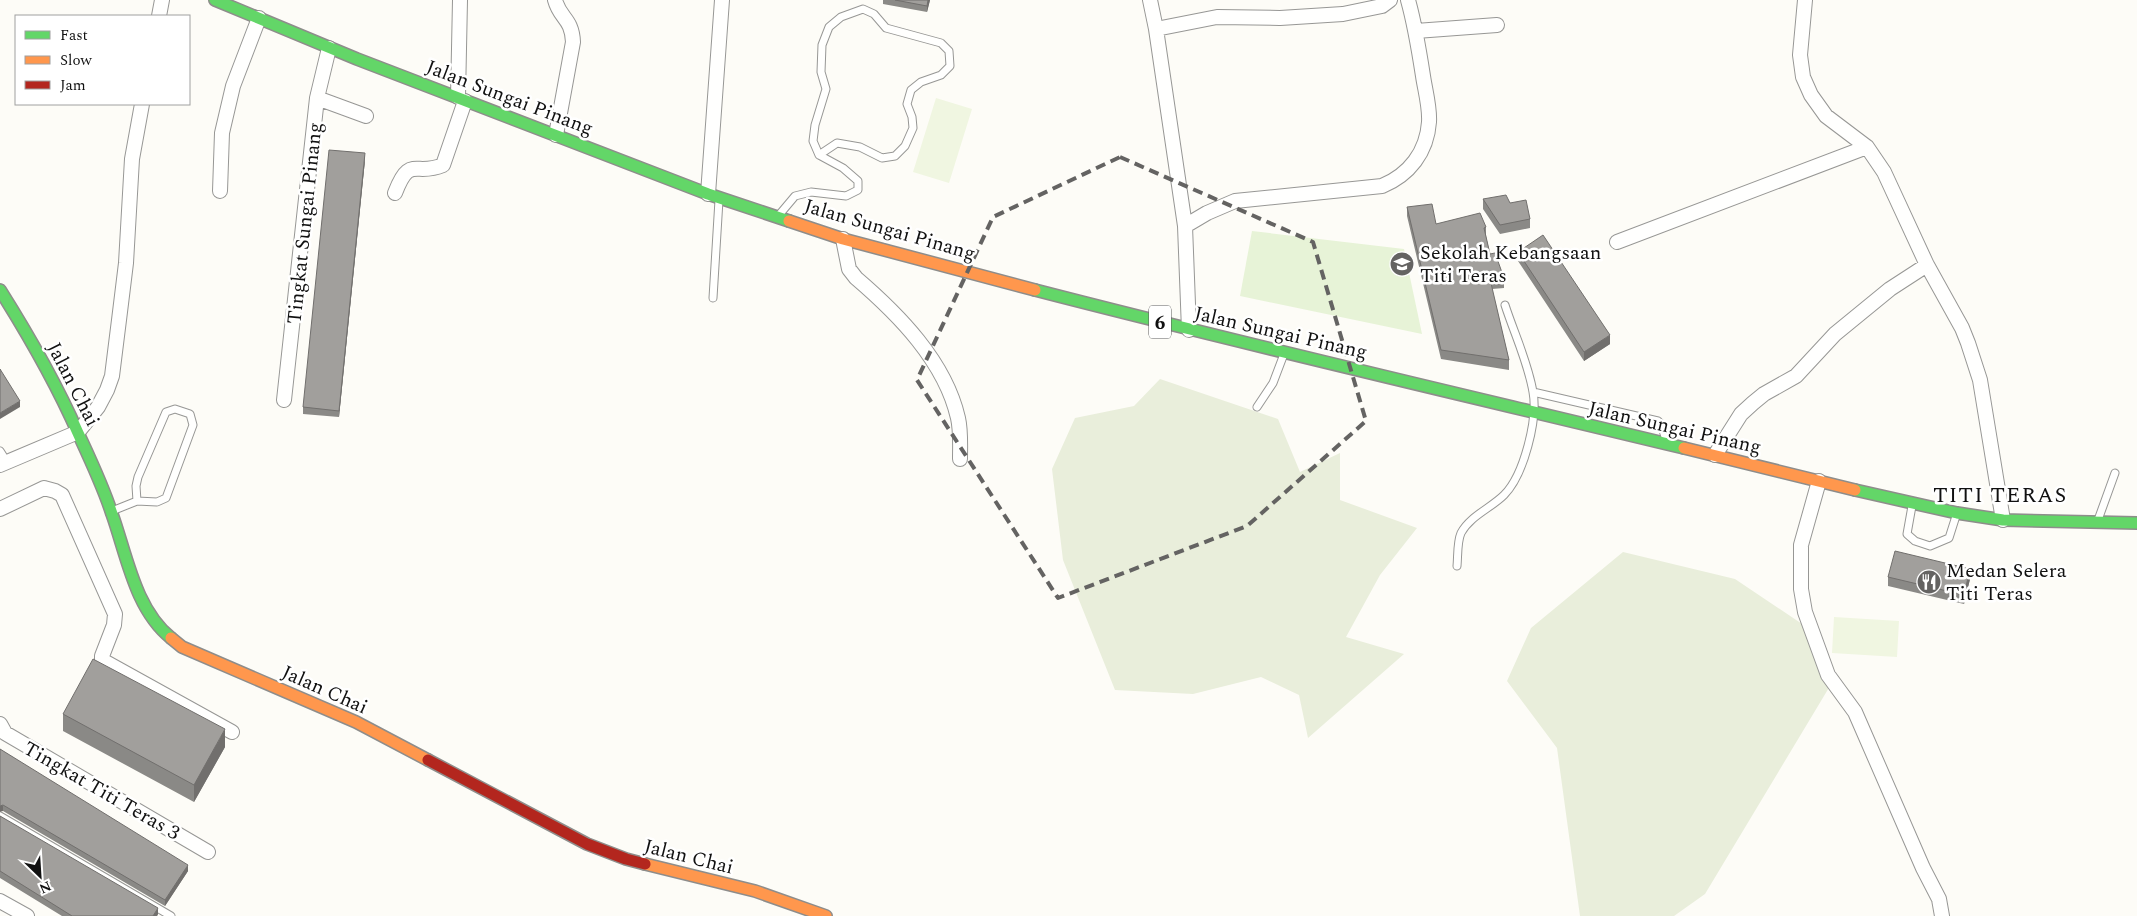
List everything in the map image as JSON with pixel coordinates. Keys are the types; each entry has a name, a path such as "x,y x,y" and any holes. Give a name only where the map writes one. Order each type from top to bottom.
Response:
{"main road":[{"name":"Jalan Sungai Pinang","path":"215,0 329,48 714,196 843,238 1189,330 1285,351 1956,513 2003,520 2137,523"},
{"name":"Jalan Chai","path":"0,290 34,345 78,432 111,511 137,589 149,615 161,630 182,648 356,722 587,844 626,860 755,891 826,916"}],"street":[{"path":"159,15 162,0"},
{"path":"395,194 404,172 411,169 444,165 462,99 460,0"},
{"path":"555,0 560,12 569,22 573,42 556,135"},
{"path":"714,196 722,0"},
{"path":"1150,0 1184,226 1189,330"},
{"path":"1156,30 1217,17 1280,18 1343,14 1382,6 1390,0"},
{"path":"1184,226 1207,213 1235,202 1357,190 1382,186 1398,180 1418,159 1424,144 1429,121 1416,31 1408,0"},
{"path":"1805,0 1800,55 1803,77 1811,95 1826,116 1867,147 1884,172 1927,265 1962,328 1975,362 1980,380 2003,520"},
{"path":"220,191 222,133 233,86 259,18"},
{"path":"1416,31 1497,25"},
{"name":"Tingkat Sungai Pinang","path":"284,400 317,98 329,48"},
{"path":"317,98 366,116"},
{"path":"2,459 78,432 101,402 112,376 126,263 132,159 142,105"},
{"path":"1617,242 1867,147"},
{"path":"843,238 849,268 856,278 910,330 937,370 952,399 958,418 960,459"},
{"path":"1714,455 1742,414 1764,394 1796,376 1835,334 1890,289 1927,265"},
{"path":"1819,481 1801,545 1801,589 1804,612 1828,675 1855,712 1922,868 1939,899 1942,916"},
{"path":"0,509 44,488 56,491 62,495 115,614 114,625 102,660 232,732"},
{"name":"Tingkat Titi Teras 3","path":"2,732 208,852"},
{"path":"0,901 27,916"}],"lane":[{"path":"777,217 795,196 811,192 846,196 858,190 858,181 843,168 819,155 813,141 815,125 826,89 820,72 822,45 828,27 841,17 863,9 874,14 886,28 941,43 949,51 950,66 941,75 922,82 911,90 907,104 913,128 905,146 895,156 882,158 860,147 837,143 819,155"},
{"path":"713,298 714,196"},
{"path":"1457,566 1461,534 1466,525 1503,496 1510,488 1525,452 1534,412 1533,392 1504,305"},
{"path":"1256,407 1273,383 1285,351"},
{"path":"1533,392 1658,421 1661,424 1666,444"},
{"path":"111,511 137,501 157,502 166,498 193,425 190,414 175,409 166,412 138,477 136,486 137,501"},
{"path":"2097,523 2115,473"},
{"path":"1912,503 1907,534 1915,541 1930,546 1949,538 1956,513"},
{"path":"0,816 172,916"}],"highlighted area":[{"path":"1120,157 1313,242 1366,421 1247,526 1058,598 917,380 993,217"}],"green space":[{"path":"936,98 972,109 949,183 913,172"},
{"path":"1252,231 1404,249 1422,334 1240,296"},
{"path":"1160,379 1278,419 1300,472 1340,453 1340,500 1417,528 1380,575 1346,637 1404,654 1308,738 1299,695 1261,677 1193,694 1115,690 1063,560 1052,469 1075,418 1134,406"},
{"path":"1623,552 1735,579 1808,628 1833,681 1705,894 1674,916 1580,916 1557,748 1507,681 1531,628"},
{"path":"1834,617 1899,621 1897,657 1832,653"}],"building":[{"path":"895,0 928,0 927,6"},
{"path":"329,150 365,153 339,411 303,407"},
{"path":"1506,195 1510,203 1526,200 1530,219 1500,225 1483,199"},
{"name":"Sekolah Kebangsaan Titi Teras","path":"1432,204 1436,224 1480,213 1486,227 1484,228 1490,254 1495,253 1504,278 1490,279 1509,360 1441,350 1407,207"},
{"name":"Sekolah Kebangsaan Titi Teras","path":"1543,235 1610,335 1584,352 1518,252"},
{"path":"0,369 20,401 0,413"},
{"name":"Medan Selera Titi Teras","path":"1895,551 1970,569 1964,595 1888,577"},
{"path":"93,659 225,729 194,785 63,714"},
{"path":"0,749 188,865 165,900 3,805 0,806"},
{"path":"0,816 158,908 153,916 72,916 0,871"}],"traffic: fast":[{"path":"215,0 357,59 708,194 789,221"},
{"path":"0,290 32,342 70,414 100,483 140,597 159,626 171,638"},
{"path":"1035,290 1278,351 1684,448"},
{"path":"1855,490 1957,513 2003,520 2137,523"}],"traffic: slow":[{"path":"789,221 843,239 1035,290"},
{"path":"1684,448 1855,490"},
{"path":"171,638 182,647 356,722 428,760"},
{"path":"645,864 755,891 826,916"}],"traffic: jam":[{"path":"428,760 587,844 645,864"}],"place":[{"name":"Sekolah Kebangsaan Titi Teras","path":"1402,264"},
{"name":"Medan Selera Titi Teras","path":"1929,582"}],"district":[{"name":"TITI TERAS","path":"2000,494"}]}
